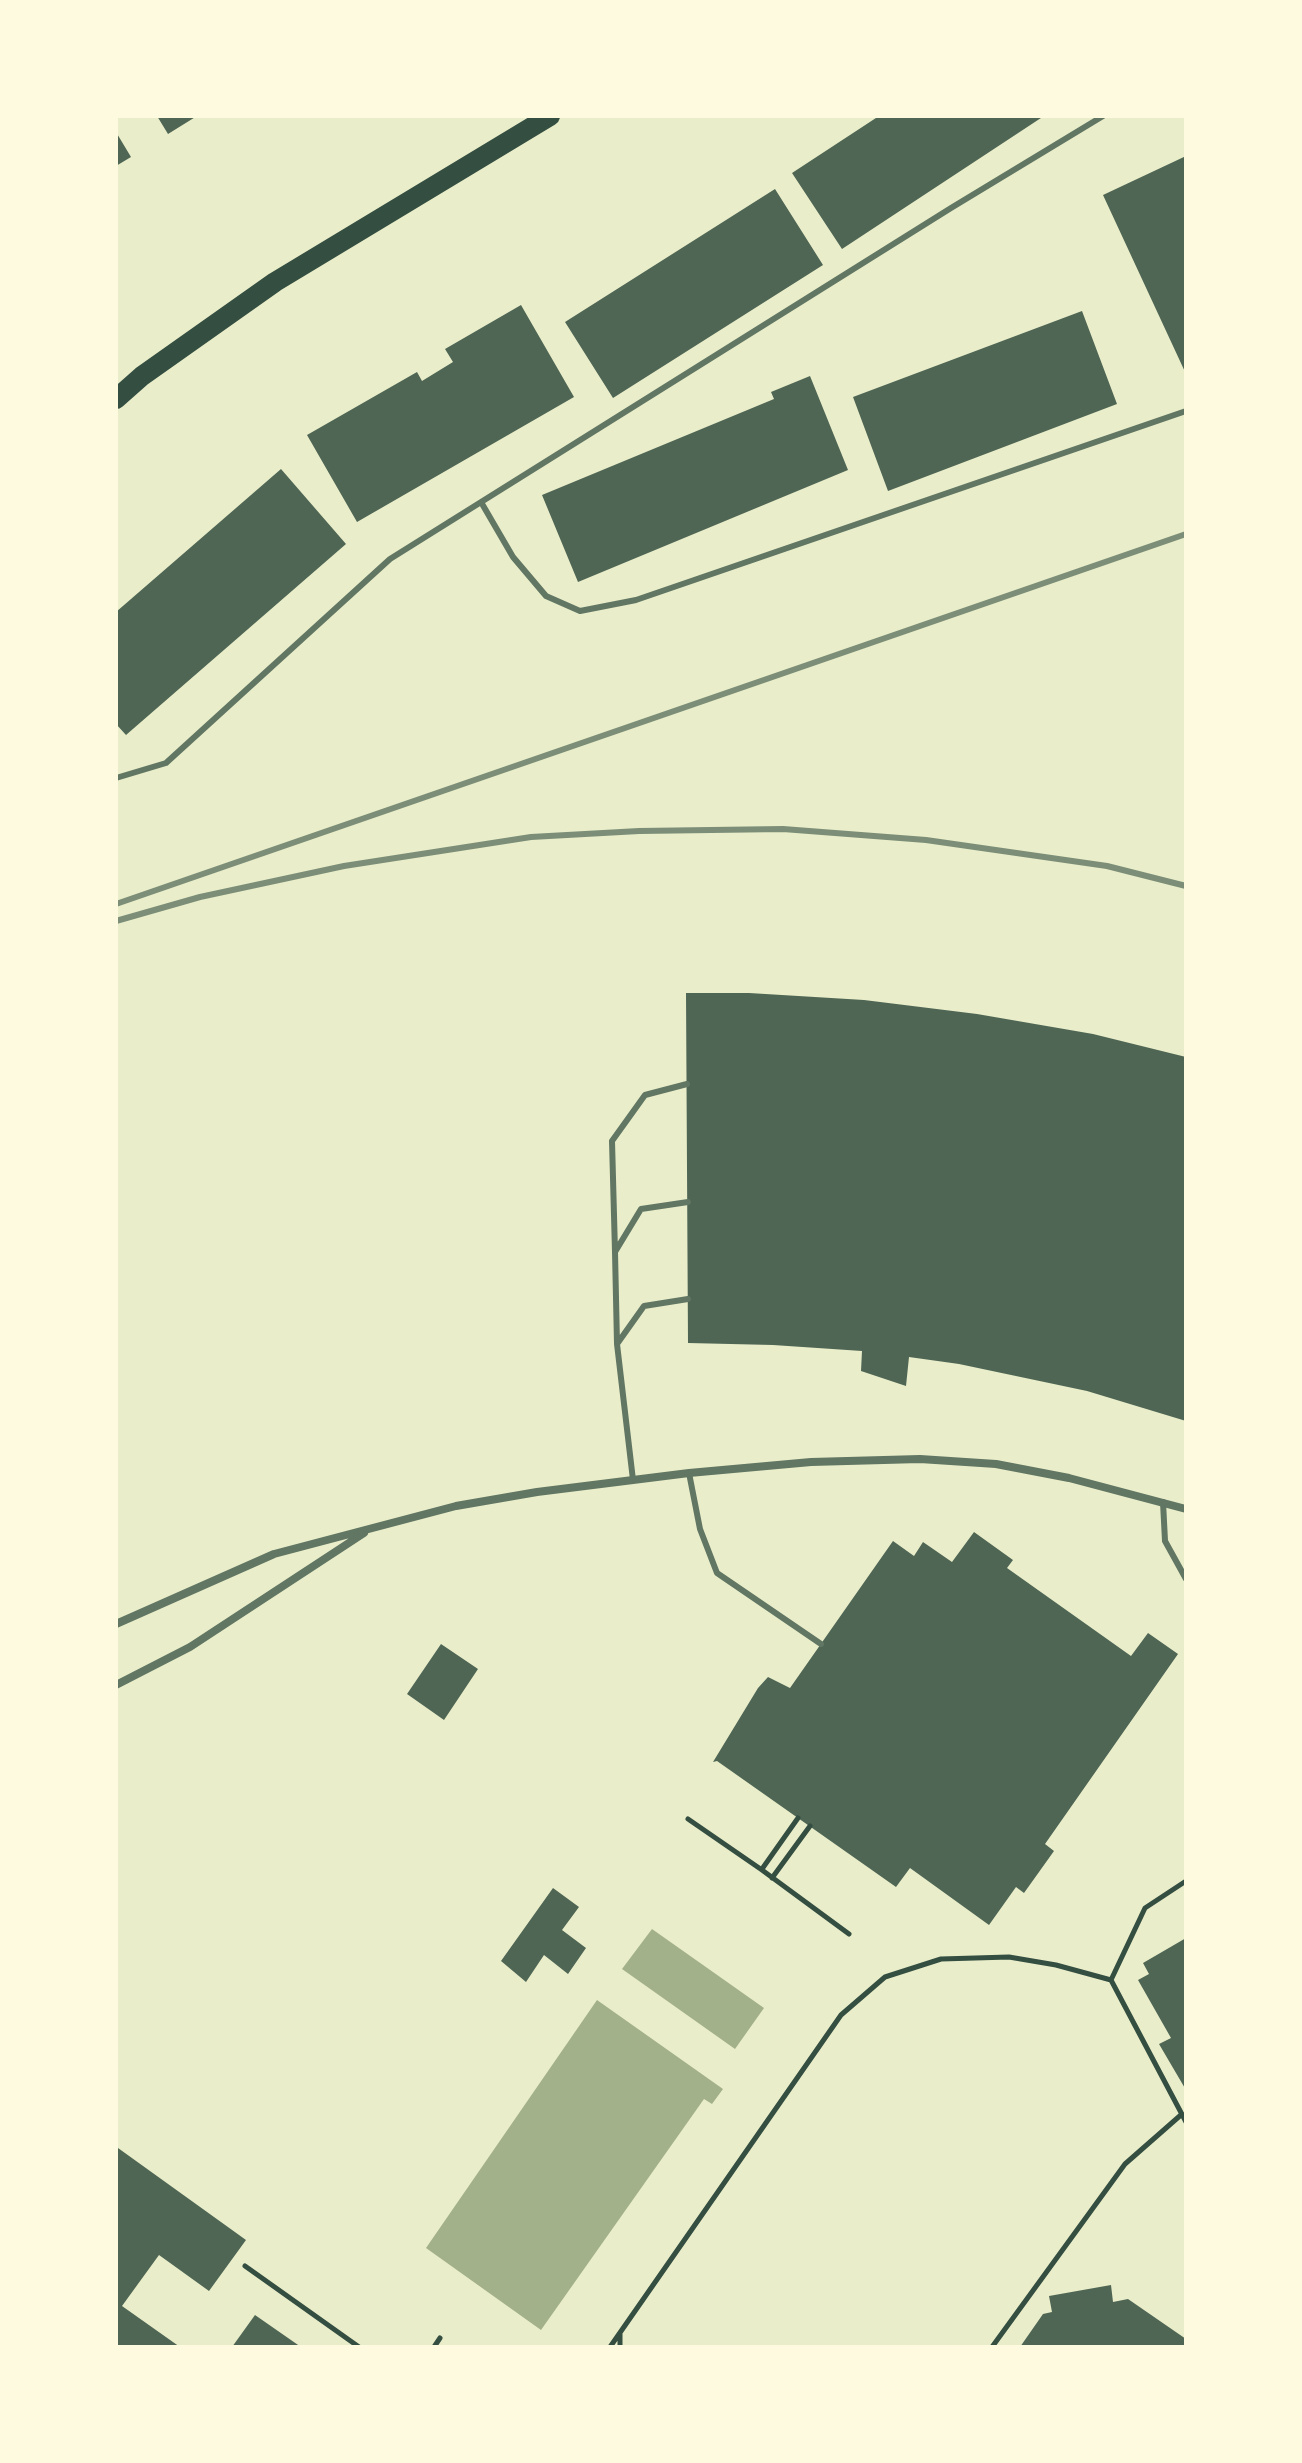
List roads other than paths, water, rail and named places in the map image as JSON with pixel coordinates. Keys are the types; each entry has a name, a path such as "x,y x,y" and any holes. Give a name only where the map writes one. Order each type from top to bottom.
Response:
{"main road":[{"path":"116,399 142,376 275,282 550,116"}],"street":[{"path":"116,1624 274,1554 372,1528 456,1506 689,1473 811,1462 920,1459 996,1464 1069,1478 1186,1509"},
{"path":"116,1685 190,1647 372,1528"}],"lane":[{"path":"116,778 166,763 390,559 1103,116"},
{"path":"481,502 513,557 546,596 580,611 636,600 1186,411"},
{"path":"633,1480 617,1344 612,1141 645,1095 687,1084"},
{"path":"615,1252 641,1209 688,1202"},
{"path":"617,1344 644,1306 688,1299"},
{"path":"689,1473 700,1529 717,1573 821,1644"},
{"path":"1163,1502 1165,1541 1186,1579"}],"railway":[{"path":"116,904 1186,534"},
{"path":"116,921 200,897 344,866 531,837 639,831 783,829 926,840 1107,866 1186,886"}]}
